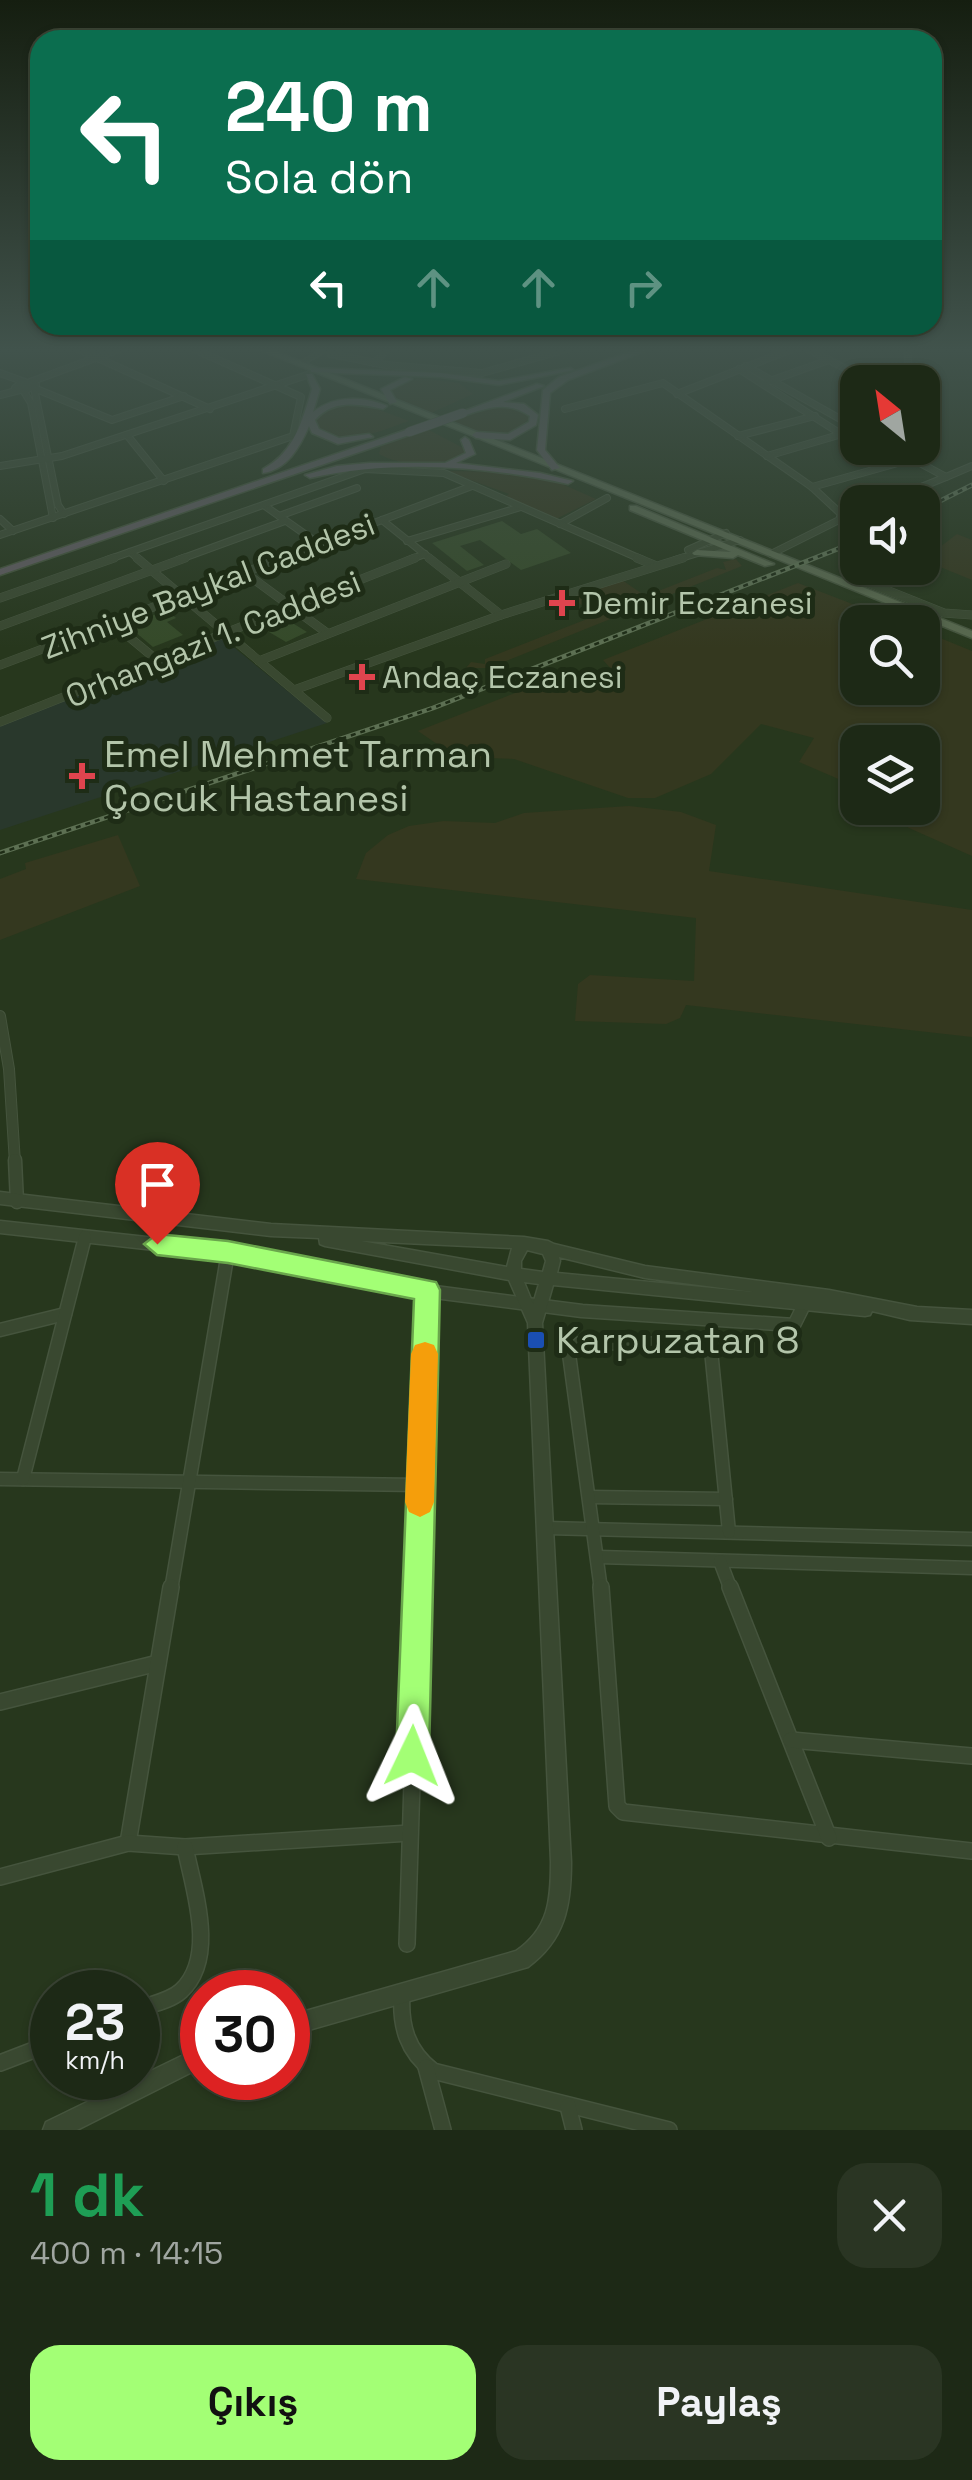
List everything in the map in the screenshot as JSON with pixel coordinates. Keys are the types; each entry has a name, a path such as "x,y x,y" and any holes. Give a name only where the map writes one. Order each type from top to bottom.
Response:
{"highway":[{"path":"198,498 288,460 293,448"},
{"path":"0,569 349,448"},
{"path":"0,569 352,448"},
{"path":"380,448 376,453 406,463 462,460 472,448"},
{"path":"542,448 555,468"},
{"path":"162,516 350,467 512,470 568,481"}],"main road":[{"path":"494,448 872,605"},
{"path":"499,448 726,534 972,636"},
{"path":"697,553 753,557"},
{"path":"940,632 972,644"}],"street":[{"path":"39,448 52,518"},
{"path":"49,448 58,505 64,514"},
{"path":"0,466 83,448"},
{"path":"137,448 164,481"},
{"path":"0,536 257,448"},
{"path":"756,448 812,487 840,517"},
{"path":"767,456 793,448"},
{"path":"812,487 891,465"},
{"path":"924,465 946,477"},
{"path":"926,485 972,466"},
{"path":"0,598 304,492 355,470 371,469 442,472 654,565"},
{"name":"Zihniye Baykal Caddesi","path":"0,664 472,486"},
{"path":"0,626 358,488"},
{"path":"304,492 332,511"},
{"path":"560,524 608,498"},
{"path":"265,506 319,544"},
{"path":"407,540 521,507"},
{"path":"0,519 13,531"},
{"path":"771,554 840,519"},
{"path":"382,520 501,615"},
{"path":"664,562 726,534"},
{"path":"294,690 501,615 740,540"},
{"path":"130,552 327,718"},
{"name":"Orhangazi 1. Caddesi","path":"0,722 425,554"},
{"path":"259,661 457,580 506,564"},
{"path":"244,572 327,633"},
{"path":"874,585 944,613 972,615"},
{"path":"111,622 158,660"},
{"path":"0,1016 8,1069 16,1202"},
{"path":"0,1200 271,1230 524,1243 646,1272 829,1296 916,1314"},
{"path":"0,1227 228,1252 534,1311 794,1325 803,1306"},
{"path":"271,1230 515,1274 803,1306 972,1317"},
{"path":"23,1480 86,1237"},
{"path":"310,2020 522,1960 548,1937 558,1912 561,1862 534,1311 515,1274 514,1253 524,1243"},
{"path":"534,1311 550,1278 552,1261 548,1247"},
{"path":"128,1843 228,1252"},
{"path":"407,1944 427,1290"},
{"path":"0,1330 66,1314"},
{"path":"729,1532 710,1350 700,1344 580,1342 569,1354 599,1557 613,1796 620,1809 830,1838 972,1851"},
{"path":"0,1479 420,1485"},
{"path":"590,1497 726,1498"},
{"path":"546,1528 972,1538"},
{"path":"599,1557 972,1568"},
{"path":"720,1561 830,1838"},
{"path":"0,1702 158,1662"},
{"path":"791,1740 972,1756"},
{"path":"0,1877 128,1843 185,1847 410,1833"},
{"path":"160,2000 178,1993 195,1970 198,1940 185,1847"},
{"path":"402,1994 404,2035 426,2066 443,2130"},
{"path":"0,2063 30,2051"},
{"path":"426,2066 442,2075 669,2130"},
{"path":"54,2130 180,2067"},
{"path":"568,2106 574,2130"}],"shaded area":[{"path":"380,448 469,451 425,464 400,462 379,454"},
{"path":"446,471 514,472 553,480 596,499 556,519 504,497 509,494"},
{"path":"957,534 972,540 972,580 940,567 940,547"},
{"path":"736,559 742,566 489,668 466,668 471,662 485,664 485,659 717,568 726,570 723,562"},
{"path":"622,580 641,593 589,611 571,597"},
{"path":"798,583 855,605 840,605 840,705 940,705 940,638 972,651 972,856 905,825 940,825 940,725 840,725 840,780 799,762 814,738 761,724 711,774 655,798 628,798 514,759 456,757 418,731 569,672 603,688 600,677 613,671 603,660"},
{"name":"Emel Mehmet Tarman Çocuk Hastanesi","path":"220,636 327,723 0,830 0,723"},
{"path":"629,806 681,812 716,825 709,871 972,910 972,1037 686,1005 680,1018 666,1024 575,1021 578,984 590,975 694,981 696,918 356,879 366,853 388,835 409,826 444,821 495,823 524,813"},
{"path":"118,835 140,886 0,940 0,879 26,869 25,863"}],"building":[{"path":"502,521 521,534 537,529 571,553 521,570 480,540 460,546 484,565 467,571 432,543"},
{"path":"167,610 176,618 167,622 183,635 153,647 127,625"},
{"path":"286,619 307,632 286,642 264,629"}],"railway":[{"path":"940,501 972,485"},
{"path":"0,853 433,708 840,548"}],"slow traffic":[{"path":"420,1502 425,1354"}],"place":[{"name":"Demir Eczanesi","path":"562,603"},
{"name":"Andaç Eczanesi","path":"362,677"},
{"name":"Emel Mehmet Tarman Çocuk Hastanesi","path":"82,776"},
{"name":"Karpuzatan 8","path":"536,1340"}],"route":[{"path":"157,1244 228,1252 427,1290 412,1756"}]}
